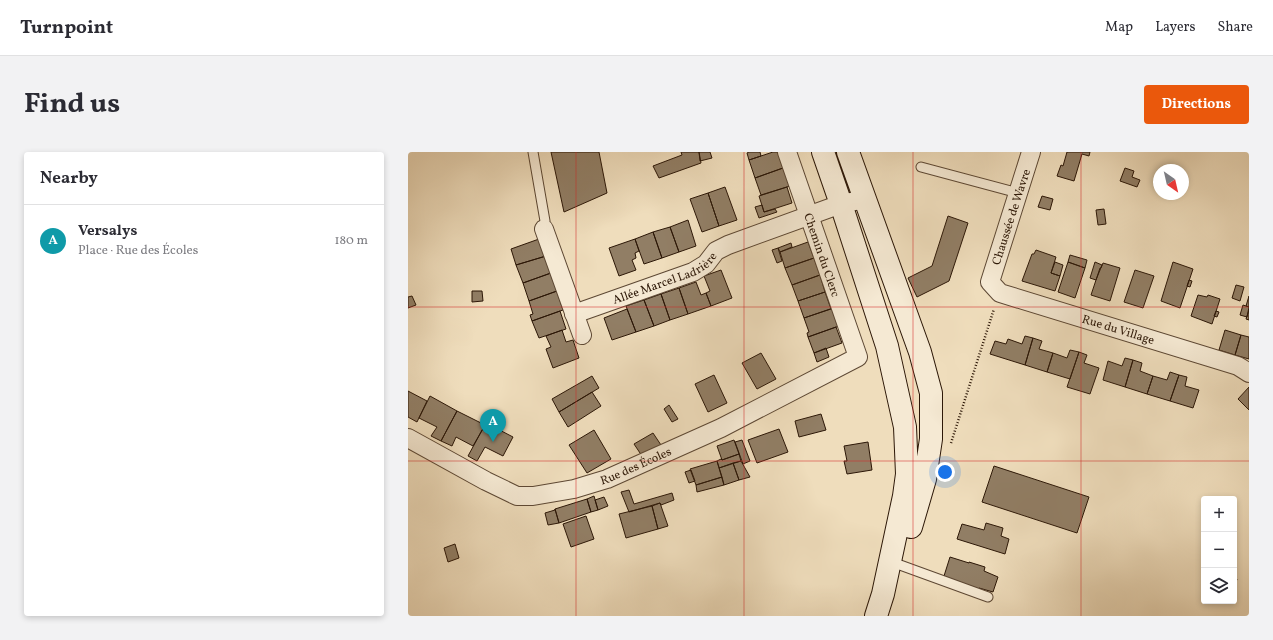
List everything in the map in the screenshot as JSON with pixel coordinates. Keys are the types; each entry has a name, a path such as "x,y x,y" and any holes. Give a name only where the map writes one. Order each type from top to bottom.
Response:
{"main road":[{"path":"823,152 887,346 916,477 900,565 883,594"},
{"path":"848,152 920,352 931,393 931,439 916,477 904,496 883,594 876,616"}],"street":[{"name":"Chemin du Clerc","path":"788,152 858,357"},
{"name":"Chaussée de Wavre","path":"995,287 1018,193 1031,152"},
{"name":"Allée Marcel Ladrière","path":"574,314 693,272 706,264 716,251 728,245 841,204 865,199"},
{"path":"545,225 582,335"},
{"name":"Rue du Village","path":"995,287 1238,366 1249,373"},
{"name":"Rue des Écoles","path":"408,438 486,481 517,496 533,496 574,489 607,478 721,428 858,357"}],"lane":[{"path":"533,152 545,225"},
{"path":"921,167 1018,193"},
{"path":"900,565 988,597"}],"path":[{"path":"951,443 974,367 995,287"}],"building":[{"path":"551,152 599,152 607,193 564,212"},
{"path":"681,152 699,152 701,163 659,178 653,166 682,155"},
{"path":"699,152 710,152 712,158 700,161"},
{"path":"760,152 761,156 749,160 747,153"},
{"path":"773,152 778,152 783,168 755,178 749,160"},
{"path":"1067,152 1090,152 1089,156 1082,154 1074,181 1057,176 1061,165 1063,166"},
{"path":"783,168 790,186 761,195 755,178"},
{"path":"1125,168 1134,171 1132,177 1140,180 1137,187 1120,181"},
{"path":"725,187 737,220 719,226 708,193"},
{"path":"787,187 792,203 764,212 759,196"},
{"path":"708,193 719,226 702,232 690,199"},
{"path":"1042,196 1053,199 1050,210 1038,207"},
{"path":"762,205 764,212 775,209 777,212 759,218 755,207"},
{"path":"1104,209 1106,224 1098,225 1096,210"},
{"path":"948,216 968,223 949,281 917,297 908,278 932,266"},
{"path":"688,220 696,246 679,252 670,227"},
{"path":"670,227 679,252 662,258 653,232"},
{"path":"653,232 662,258 644,264 635,239"},
{"path":"539,239 546,256 516,265 511,249"},
{"path":"635,239 639,251 635,253 636,258 632,260 636,270 619,276 609,248"},
{"path":"808,242 814,258 785,268 780,252"},
{"path":"791,243 792,247 780,252 778,248"},
{"path":"778,248 782,261 777,263 772,250"},
{"path":"1036,250 1056,257 1051,273 1060,276 1055,291 1022,281 1032,254 1034,254"},
{"path":"1070,255 1087,260 1085,268 1068,262"},
{"path":"546,256 551,273 523,283 516,265"},
{"path":"814,258 820,275 792,285 785,268"},
{"path":"1055,262 1063,265 1060,276 1051,273"},
{"path":"1068,262 1085,268 1075,298 1058,292"},
{"path":"1095,262 1102,265 1096,280 1090,278"},
{"path":"1173,262 1193,269 1180,308 1161,301"},
{"path":"1103,263 1120,268 1110,301 1091,295"},
{"path":"721,270 732,298 711,306 706,293 710,291 704,276"},
{"path":"1135,270 1154,276 1143,308 1124,302"},
{"path":"551,273 557,291 529,301 523,283"},
{"path":"820,275 825,292 798,301 792,285"},
{"path":"1189,280 1192,281 1190,287 1187,286"},
{"path":"696,282 701,295 706,293 711,306 688,314 679,288"},
{"path":"1236,285 1244,287 1240,301 1232,298"},
{"path":"679,288 688,314 670,320 661,294"},
{"path":"472,291 482,291 483,301 472,302"},
{"path":"557,291 563,310 532,321 530,315 533,314 529,301"},
{"path":"825,292 831,309 804,318 798,301"},
{"path":"661,294 670,320 654,326 644,300"},
{"path":"1198,295 1207,297 1208,295 1220,299 1212,324 1191,316"},
{"path":"412,296 416,305 408,308 408,297"},
{"path":"1249,296 1249,307 1246,306"},
{"path":"644,300 654,326 636,332 626,306"},
{"path":"1243,305 1249,307 1247,317 1240,315"},
{"path":"833,308 839,326 808,337 807,333 809,332 804,318"},
{"path":"627,309 636,332 612,340 604,318"},
{"path":"1249,310 1249,320 1246,319"},
{"path":"560,311 566,329 539,338 532,321"},
{"path":"1216,311 1219,312 1217,317 1214,316"},
{"path":"836,327 842,343 814,353 808,337"},
{"path":"562,330 566,342 573,340 579,358 553,368 546,349 551,347 546,336"},
{"path":"1225,330 1241,335 1235,355 1219,350"},
{"path":"1241,335 1249,337 1249,359 1235,355"},
{"path":"1025,336 1033,338 1025,365 990,354 995,341 1006,344 1008,339 1022,344"},
{"path":"1033,338 1042,341 1039,349 1053,353 1047,372 1025,365"},
{"path":"826,348 829,357 817,362 814,353"},
{"path":"1070,350 1079,352 1070,379 1047,372 1053,353 1067,358"},
{"path":"1079,352 1087,355 1084,363 1099,368 1090,394 1067,387"},
{"path":"761,353 776,379 757,389 742,363"},
{"path":"1125,358 1133,360 1125,387 1103,380 1108,361 1122,366"},
{"path":"1133,360 1142,363 1140,371 1153,376 1147,394 1125,387"},
{"path":"1170,372 1179,375 1170,401 1147,394 1153,376 1167,380"},
{"path":"714,375 727,403 708,412 695,384"},
{"path":"1179,375 1187,377 1185,386 1199,390 1193,408 1170,401"},
{"path":"592,376 599,388 559,412 552,399"},
{"path":"1249,387 1249,410 1238,399"},
{"path":"408,391 427,401 417,422 408,417"},
{"path":"592,392 601,406 568,427 559,412"},
{"path":"430,396 457,411 441,441 431,436 437,427 419,418"},
{"path":"669,405 678,419 672,422 664,409"},
{"path":"457,411 485,425 473,446 456,437 452,446 441,441"},
{"path":"821,414 826,430 799,437 795,421"},
{"path":"486,423 513,437 503,456 485,447 477,461 468,456"},
{"path":"779,429 788,452 757,463 748,440"},
{"path":"594,430 611,459 587,473 569,445"},
{"path":"653,433 661,445 642,456 634,444"},
{"path":"734,440 739,454 722,460 717,446"},
{"path":"742,440 750,461 743,464 735,442"},
{"path":"868,442 872,470 847,474 844,461 847,461 844,446"},
{"path":"739,454 741,461 719,468 717,461"},
{"path":"717,461 722,477 696,485 690,469"},
{"path":"741,461 750,477 739,480 733,463"},
{"path":"733,463 739,480 724,485 719,468"},
{"path":"994,466 1089,497 1077,533 982,502"},
{"path":"691,470 695,481 689,483 685,472"},
{"path":"722,477 724,485 697,492 696,485"},
{"path":"629,490 634,504 672,493 674,500 661,505 660,503 629,512 621,492"},
{"path":"594,496 598,510 591,512 587,499"},
{"path":"604,497 608,506 598,510 595,500"},
{"path":"587,499 591,512 559,523 555,509"},
{"path":"660,503 668,526 658,529 652,506"},
{"path":"652,506 658,529 626,538 619,514"},
{"path":"555,509 559,523 548,525 545,513"},
{"path":"586,516 594,539 571,547 563,524"},
{"path":"986,523 1003,528 1001,536 1009,539 1005,554 957,539 962,524 984,530"},
{"path":"455,544 459,558 448,562 444,548"},
{"path":"950,557 985,567 984,571 998,577 993,592 979,588 978,590 944,576"}],"place":[{"name":"Versalys","path":"493,442"}]}
